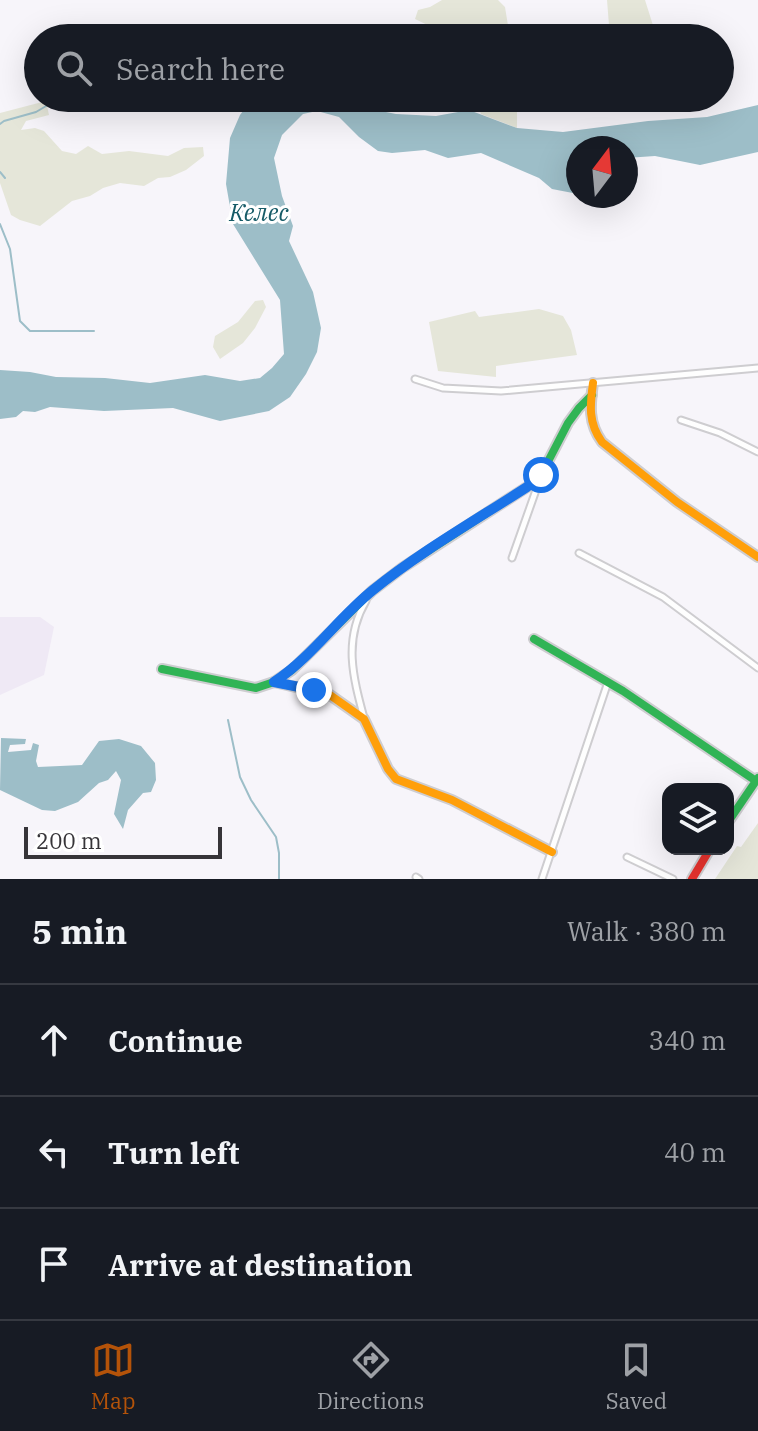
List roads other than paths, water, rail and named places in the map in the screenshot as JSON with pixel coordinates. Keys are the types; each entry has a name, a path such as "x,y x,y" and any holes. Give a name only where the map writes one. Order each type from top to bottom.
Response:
{"street":[{"path":"415,379 463,391 501,391 758,368"},
{"path":"593,383 590,416 593,430 601,442 720,533 758,557"},
{"path":"512,558 541,475 568,423 592,395"},
{"path":"681,420 720,433 758,452"},
{"path":"162,669 256,688 274,682 292,670 372,591 541,475"},
{"path":"579,553 663,597 758,668"},
{"path":"372,591 354,629 351,652 353,678 364,719 388,769 396,779 452,800 552,852"},
{"path":"534,639 608,681 757,780 734,813"},
{"path":"542,879 608,681"},
{"path":"274,682 330,695 364,719"},
{"path":"692,879 706,855"},
{"path":"627,857 673,879"}],"water":[{"name":"Келес","path":"758,105 758,152 700,165 655,156 638,157 638,136 566,136 566,192 552,189 539,178 481,153 448,158 425,150 392,153 378,151 339,117 321,112 436,116 474,112 517,128 563,132 707,117"},
{"name":"Келес","path":"242,112 312,112 303,114 282,135 274,158 282,196 293,226 289,241 313,292 321,328 317,352 290,397 269,411 220,421 173,408 104,411 50,407 35,412 23,411 16,417 0,419 0,370 150,383 205,375 240,381 260,378 284,354 280,300 233,224 226,184 230,138"},
{"path":"1,738 26,739 25,744 10,745 8,752 31,750 33,743 39,745 38,767 82,765 99,741 119,739 141,746 155,763 156,780 151,792 143,793 128,810 123,829 114,814 121,780 116,771 78,802 55,811 42,810 0,790"}],"waterway":[{"path":"0,124 36,112"},
{"path":"0,172 5,178"},
{"path":"0,224 10,249 20,321 30,331 94,331"},
{"path":"228,720 240,777 251,800 276,837 279,879"}]}
